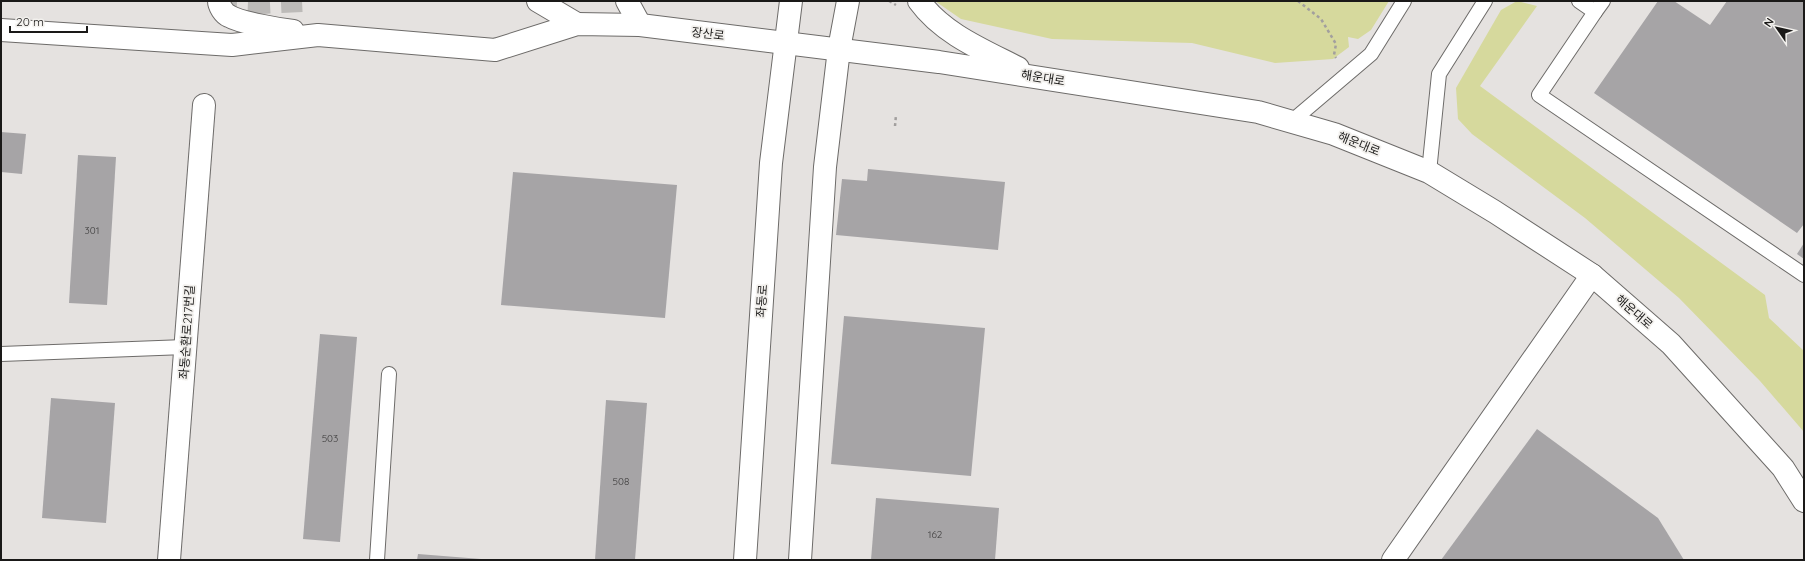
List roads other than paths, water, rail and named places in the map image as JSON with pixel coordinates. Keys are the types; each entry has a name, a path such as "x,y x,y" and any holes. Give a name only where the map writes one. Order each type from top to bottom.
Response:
{"main road":[{"path":"219,1 219,5 228,16 272,28 318,35 495,50 577,24"},
{"path":"538,1 577,24"},
{"path":"627,1 640,25"},
{"path":"786,43 791,1"},
{"path":"800,560 825,167 839,49 848,1"},
{"path":"919,1 927,12 956,36 1035,77"},
{"name":"장산로","path":"577,24 640,25 839,49"},
{"path":"1,30 232,45 318,35"},
{"name":"좌동로","path":"745,560 771,162 786,43"},
{"name":"해운대로","path":"839,49 940,62 1258,112 1334,134 1429,172 1495,212 1592,275 1671,344 1783,468 1804,501"},
{"name":"좌동순환로217번길","path":"169,560 204,105"},
{"path":"1393,560 1592,275"}],"lane":[{"path":"1291,122 1371,54 1404,1"},
{"path":"1429,172 1439,74 1485,1"},
{"path":"1579,1 1599,6 1539,95 1804,275"},
{"path":"1,354 185,347"},
{"path":"377,560 389,374"}],"tunnel":[{"path":"215,1 262,3 302,1"}]}
